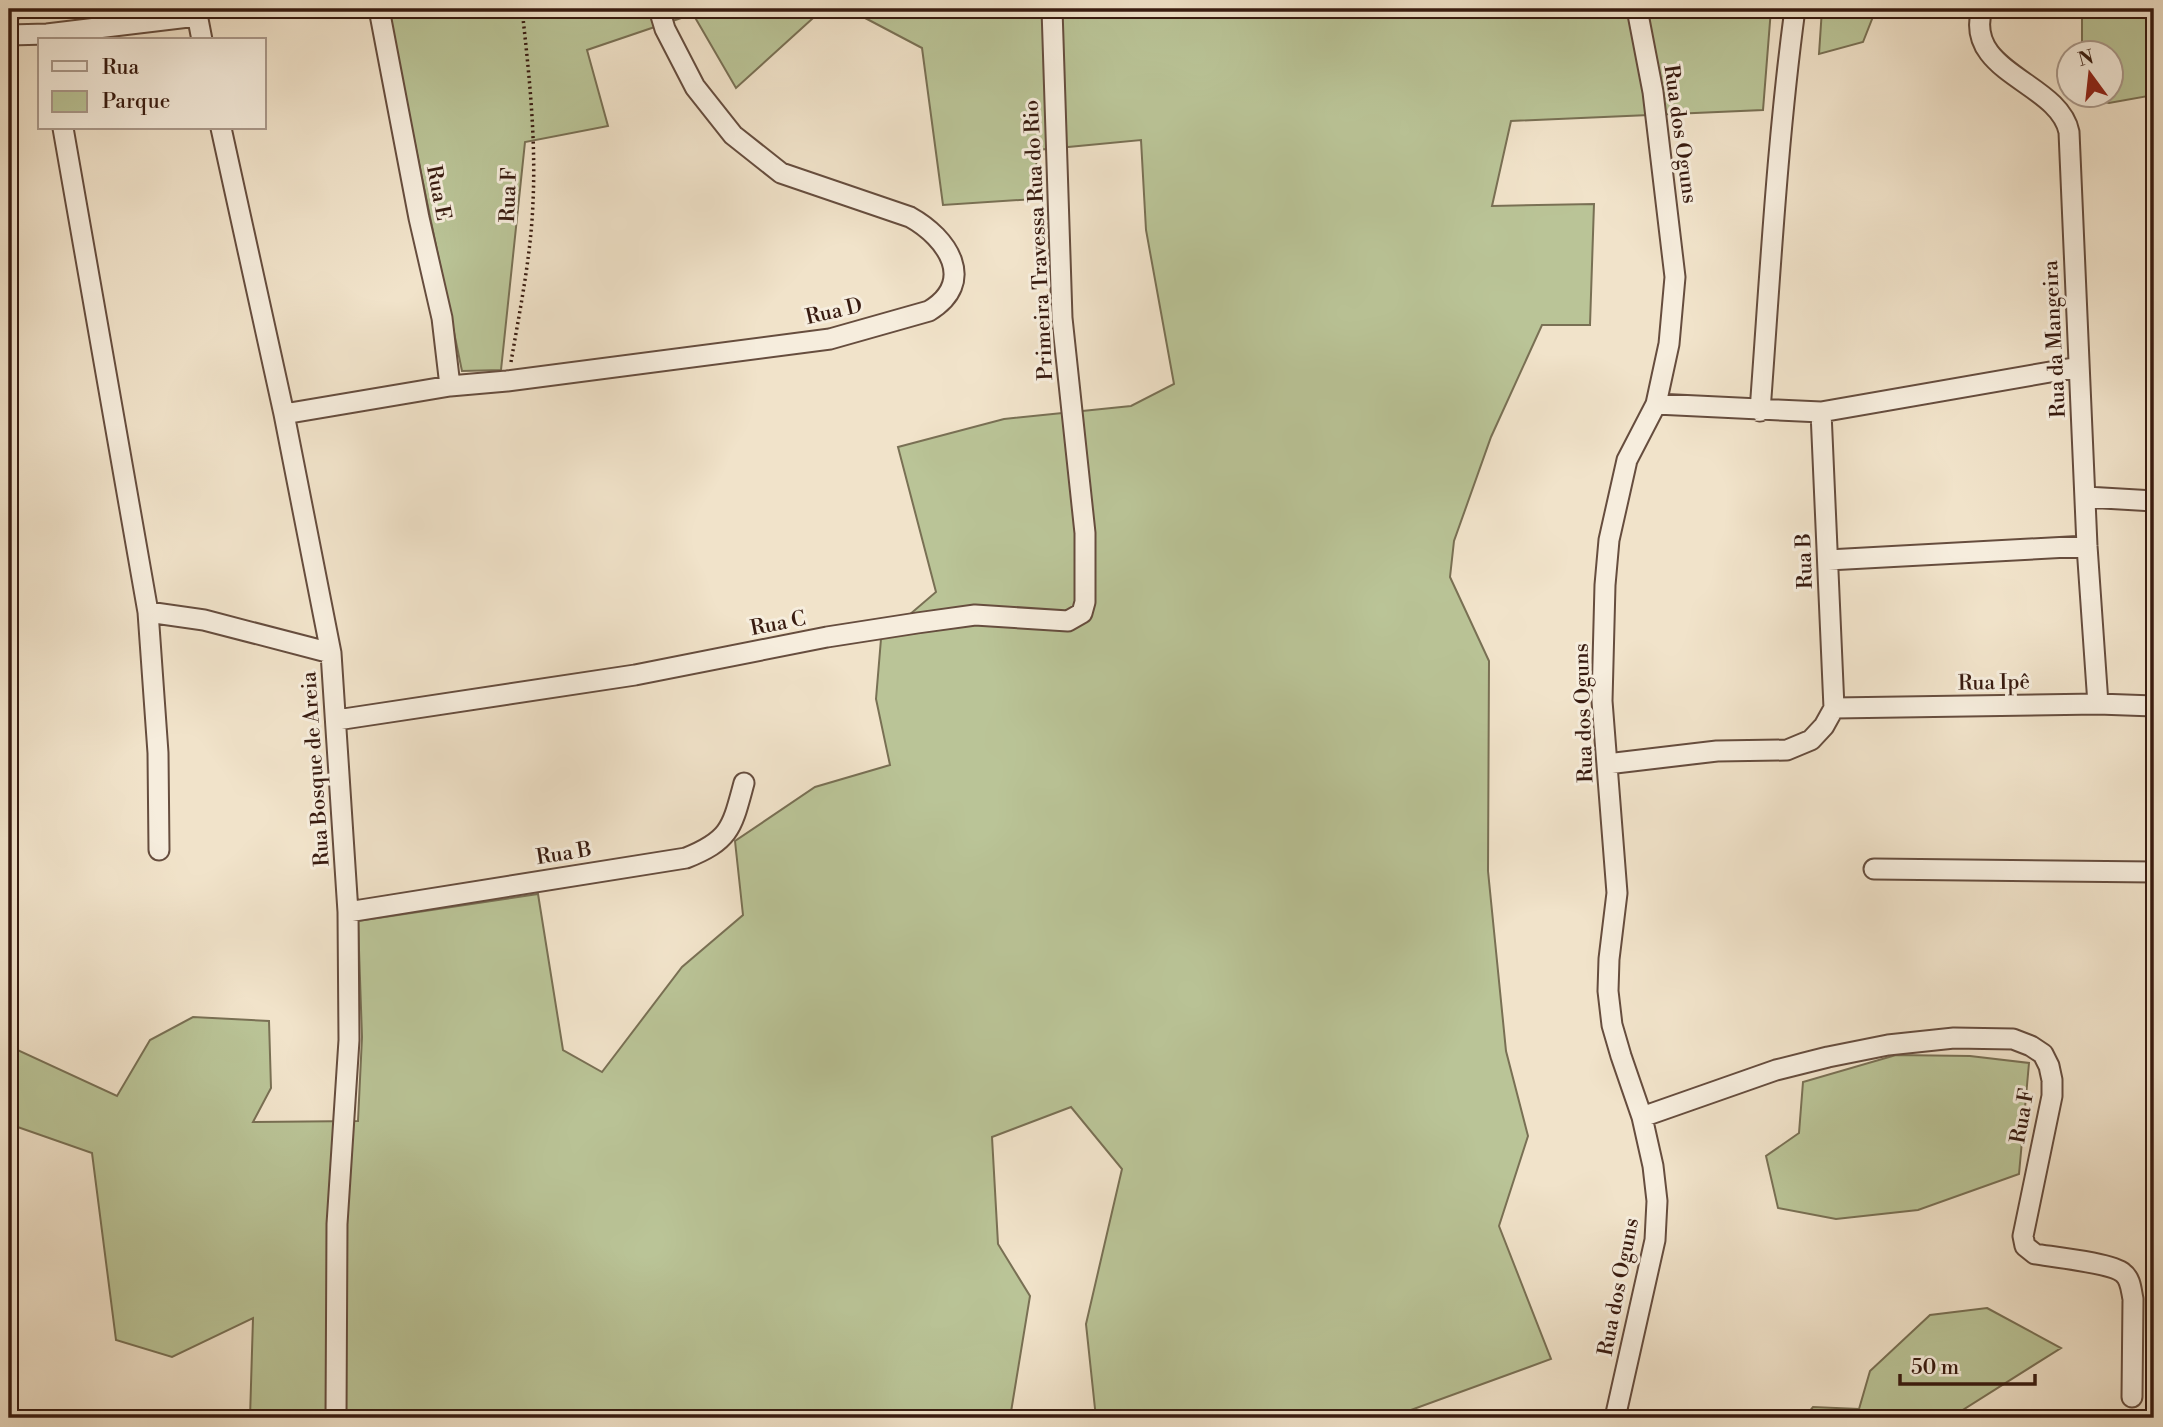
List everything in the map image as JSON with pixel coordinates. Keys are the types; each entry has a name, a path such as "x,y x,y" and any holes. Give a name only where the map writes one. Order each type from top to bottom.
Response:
{"street":[{"path":"9,14 13,9"},
{"name":"Rua E","path":"379,9 419,218 446,340 450,386"},
{"name":"Rua D","path":"284,414 450,386 830,339 929,311 941,303 948,295 953,269 951,256 943,242 925,225 910,217 781,173 733,135 695,87 665,29 659,9"},
{"name":"Primeira Travessa Rua do Rio","path":"1052,9 1062,318 1076,468"},
{"name":"Rua dos Oguns","path":"1615,1418 1655,1240 1657,1201 1653,1166 1642,1117 1612,1025 1608,991 1617,893 1602,701 1605,585 1609,540 1626,460 1656,404 1669,344 1675,277 1653,92 1637,9"},
{"path":"1760,411 1778,163 1795,9"},
{"name":"Rua da Mangeira","path":"1982,9 1980,34 1990,53 2010,73 2059,110 2067,124 2087,546 2098,704"},
{"path":"9,35 47,37 196,12 202,38"},
{"path":"63,130 148,612 158,754 159,850"},
{"name":"Rua Bosque de Areia","path":"221,130 284,414 331,653 337,720 348,912 349,1040 337,1224 336,1418"},
{"path":"1656,404 1821,412 2079,367"},
{"name":"Rua B","path":"1821,412 1834,708"},
{"name":"Rua C","path":"337,720 635,675 827,637 975,615 1068,621 1082,613 1085,602 1085,533 1076,468"},
{"path":"2086,497 2154,501"},
{"path":"1828,560 2087,546"},
{"path":"148,612 204,620 331,653"},
{"name":"Rua Ipê","path":"1834,708 2098,704 2154,706"},
{"path":"1607,764 1717,751 1787,750 1811,740 1824,726 1834,708"},
{"name":"Rua B","path":"348,912 686,858 720,841 730,828 744,783"},
{"path":"1874,869 2154,872"},
{"name":"Rua F","path":"1642,1117 1776,1070 1888,1045 1991,1037 2013,1038 2031,1046 2043,1055 2049,1066 2052,1096 2023,1236 2025,1246 2035,1254 2112,1267 2125,1275 2130,1283 2133,1299 2132,1397"}],"path":[{"name":"Rua F","path":"507,381 525,277 533,203 531,99 522,9"}],"green space":[{"path":"387,9 823,9 736,88 693,14 587,50 608,126 525,142 501,370 462,371"},
{"path":"848,9 1771,9 1763,110 1511,121 1492,206 1594,204 1590,325 1542,325 1491,437 1454,541 1450,577 1489,661 1488,871 1506,1051 1528,1136 1499,1226 1551,1359 1389,1418 1096,1418 1086,1324 1122,1169 1071,1107 992,1137 998,1244 1030,1296 1010,1418 250,1418 253,1318 172,1357 116,1340 92,1153 9,1124 9,1046 117,1096 150,1040 193,1017 269,1021 271,1088 253,1122 358,1121 362,1037 358,921 538,894 563,1050 602,1072 682,967 743,915 735,841 815,787 890,765 876,699 881,639 936,592 898,447 1004,419 1131,406 1174,384 1146,230 1141,140 1037,150 1035,199 943,205 922,48"},
{"path":"1822,9 1876,9 1863,42 1819,54"},
{"path":"2082,9 2154,9 2154,95 2124,100 2124,38 2082,38"},
{"path":"1896,1055 1970,1056 2029,1063 2019,1174 1918,1210 1836,1219 1778,1208 1766,1156 1799,1133 1803,1082"},
{"path":"1987,1308 2061,1348 1950,1418 1804,1418 1813,1407 1859,1409 1870,1371 1930,1315"}]}
